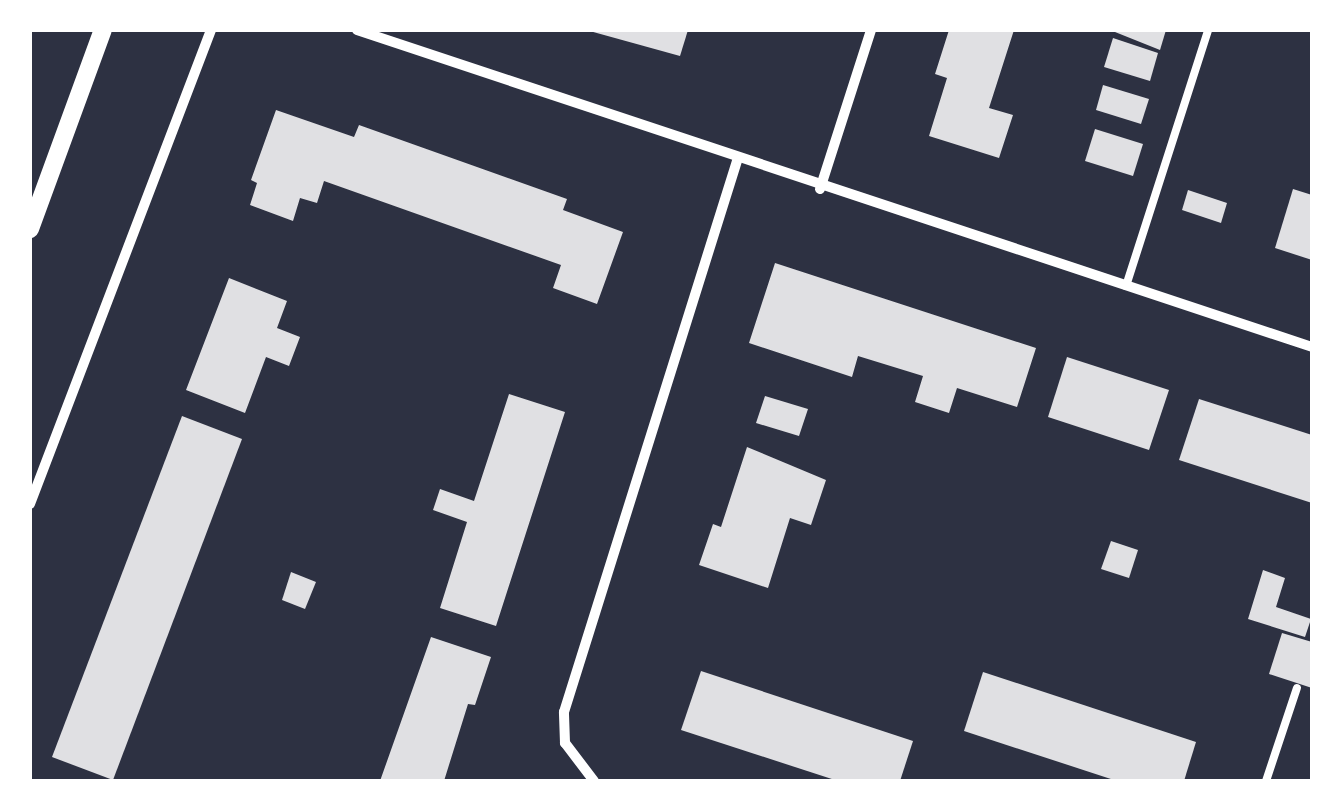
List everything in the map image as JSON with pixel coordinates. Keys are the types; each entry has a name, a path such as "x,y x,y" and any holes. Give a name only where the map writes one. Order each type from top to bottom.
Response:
{"street":[{"path":"30,229 103,30"},
{"path":"30,504 211,30"},
{"path":"357,30 737,161 1312,347"},
{"path":"820,188 871,30"},
{"path":"594,781 565,742 564,712 737,161"}],"lane":[{"path":"1126,286 1208,30"},
{"path":"1266,781 1297,688"}],"building":[{"path":"586,30 688,30 680,56"},
{"path":"949,30 1014,30 989,108 1013,115 999,158 929,136 947,78 935,74"},
{"path":"1110,30 1166,30 1160,50"},
{"path":"1113,38 1158,53 1150,81 1104,67"},
{"path":"1103,85 1149,99 1141,124 1096,110"},
{"path":"276,110 354,137 359,125 567,199 563,210 623,232 597,304 553,288 561,265 324,181 317,203 300,198 293,221 250,205 257,183 251,180"},
{"path":"1095,129 1143,144 1133,176 1085,161"},
{"path":"1293,189 1312,195 1312,260 1275,248"},
{"path":"1188,190 1227,203 1221,223 1182,210"},
{"path":"775,263 1036,348 1017,407 957,388 949,413 915,402 923,376 858,356 852,377 749,343"},
{"path":"229,278 287,301 277,328 300,337 289,366 266,357 245,413 186,390"},
{"path":"1067,357 1169,390 1149,450 1048,417"},
{"path":"509,394 565,412 496,626 440,608 467,522 433,510 440,489 474,501"},
{"path":"765,396 808,409 799,436 756,423"},
{"path":"1199,399 1312,435 1312,503 1179,460"},
{"path":"182,416 242,439 113,780 52,757"},
{"path":"747,447 826,480 811,525 790,518 768,588 699,565 713,524 721,527"},
{"path":"1111,541 1138,550 1129,578 1101,569"},
{"path":"1263,570 1285,578 1276,607 1311,619 1305,637 1248,619"},
{"path":"291,572 316,582 305,609 282,600"},
{"path":"1282,633 1312,642 1312,688 1269,674"},
{"path":"431,637 491,657 475,705 468,704 444,781 380,781"},
{"path":"701,671 913,741 900,781 838,781 681,730"},
{"path":"983,672 1196,742 1184,781 1117,781 964,731"}]}
